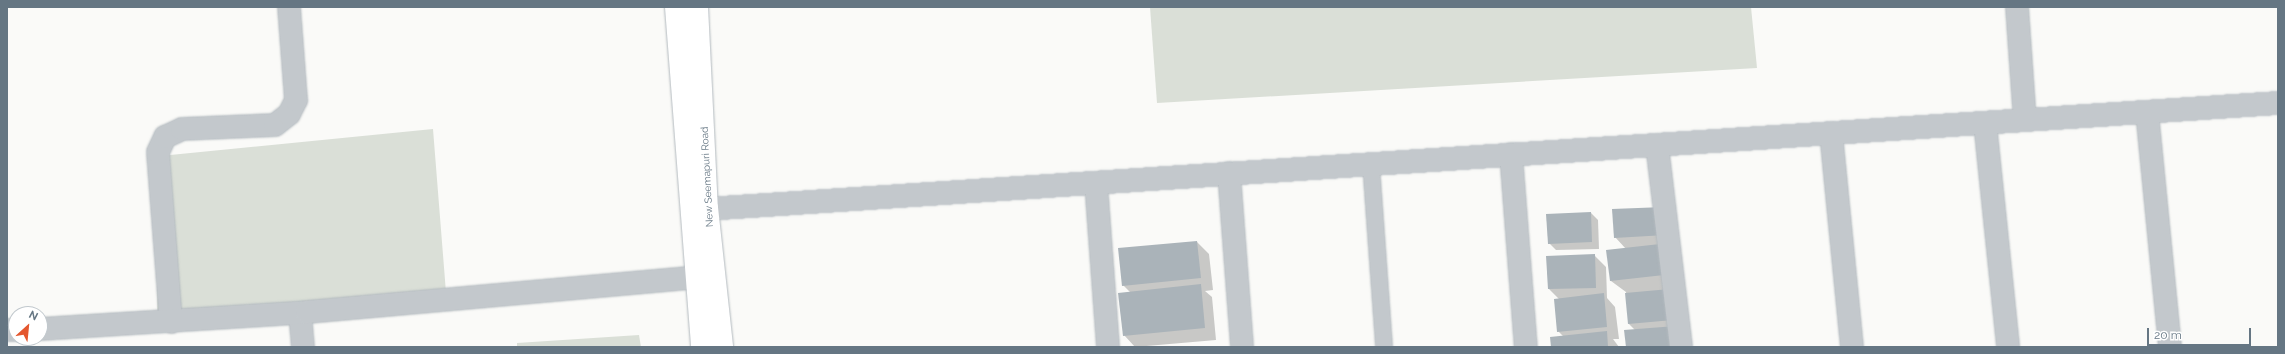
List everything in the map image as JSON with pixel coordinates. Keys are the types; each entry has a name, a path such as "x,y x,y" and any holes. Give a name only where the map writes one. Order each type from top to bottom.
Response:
{"main road":[{"name":"New Seemapuri Road","path":"676,7 699,209 722,347"},
{"name":"New Seemapuri Road","path":"697,7 699,209 697,277 702,347"}],"street":[{"path":"171,322 158,152 165,137 182,129 275,125 289,114 296,100 289,7"},
{"path":"2017,7 2025,120"},
{"path":"699,209 2278,103"},
{"path":"2147,112 2170,347"},
{"path":"1985,123 2008,347"},
{"path":"1831,133 1852,347"},
{"path":"1657,144 1681,347"},
{"path":"1510,154 1526,347"},
{"path":"1229,173 1242,347"},
{"path":"1096,183 1108,347"},
{"path":"48,328 171,322 300,312 697,277"},
{"path":"300,312 303,347"}],"lane":[{"path":"1371,164 1384,347"}],"shaded area":[{"path":"1150,7 1751,7 1757,68 1157,103"},
{"path":"433,129 447,305 157,324 158,193 150,157"},
{"path":"639,335 641,347 517,347 517,343"}],"building":[{"path":"1664,207 1666,235 1614,238 1612,209"},
{"path":"1591,212 1592,242 1548,244 1546,214"},
{"path":"1197,241 1201,278 1122,286 1118,248"},
{"path":"1660,244 1664,275 1610,281 1606,250"},
{"path":"1595,254 1596,288 1548,289 1546,256"},
{"path":"1201,284 1205,328 1123,336 1118,293"},
{"path":"1670,289 1673,320 1628,324 1625,293"},
{"path":"1604,293 1607,327 1557,332 1554,299"},
{"path":"1676,326 1678,347 1626,347 1624,330"},
{"path":"1607,331 1608,347 1551,347 1550,337"}]}
